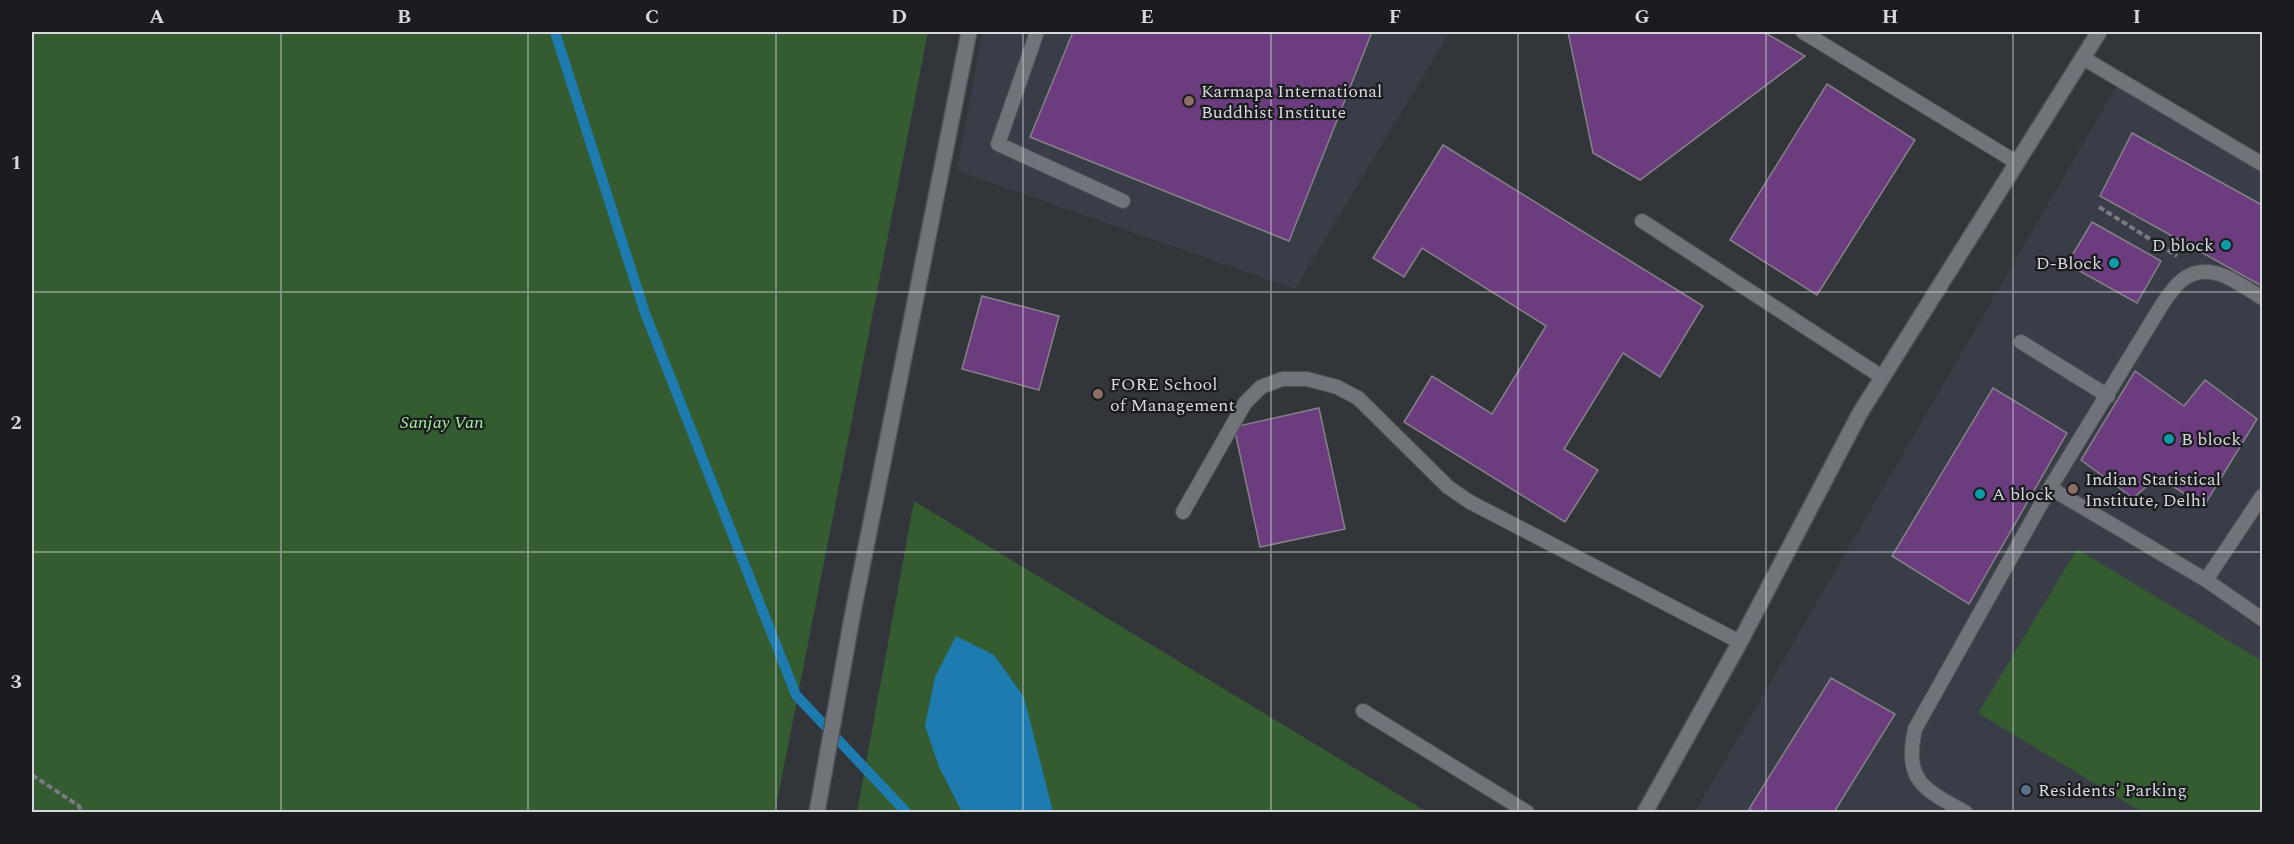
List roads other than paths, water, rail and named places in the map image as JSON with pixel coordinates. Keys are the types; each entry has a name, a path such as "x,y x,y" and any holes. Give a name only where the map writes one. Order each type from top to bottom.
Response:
{"street":[{"path":"817,813 969,32"},
{"path":"1645,813 1740,642 1860,413 2099,32"}],"lane":[{"path":"1037,32 998,144 1124,201"},
{"path":"1803,32 2016,162"},
{"path":"2083,58 2262,164"},
{"path":"1642,220 1882,377"},
{"path":"1965,813 1933,795 1922,785 1911,764 1915,729 2050,488 2163,303 2180,281 2196,271 2211,271 2230,278 2262,298"},
{"path":"2021,342 2108,396"},
{"path":"1183,512 1245,403 1261,387 1282,379 1307,379 1337,387 1358,398 1448,487 1470,502 1740,642"},
{"path":"2050,488 2206,580 2262,619"},
{"path":"2206,580 2262,496"},
{"path":"1363,711 1527,813"}],"water":[{"path":"956,636 994,655 1024,697 1053,812 962,812 939,767 925,726 935,677"}],"waterway":[{"path":"555,32 645,313 796,695 906,812"}],"place":[{"name":"Karmapa International Buddhist Institute","path":"1189,101"},
{"name":"D block","path":"2226,245"},
{"name":"D-Block","path":"2114,263"},
{"name":"FORE School of Management","path":"1098,394"},
{"name":"B block","path":"2169,439"},
{"name":"Indian Statistical Institute, Delhi","path":"2073,489"},
{"name":"A block","path":"1980,494"},
{"name":"Residents' Parking","path":"2026,790"}],"park label":[{"name":"Sanjay Van","path":"442,422"}]}
